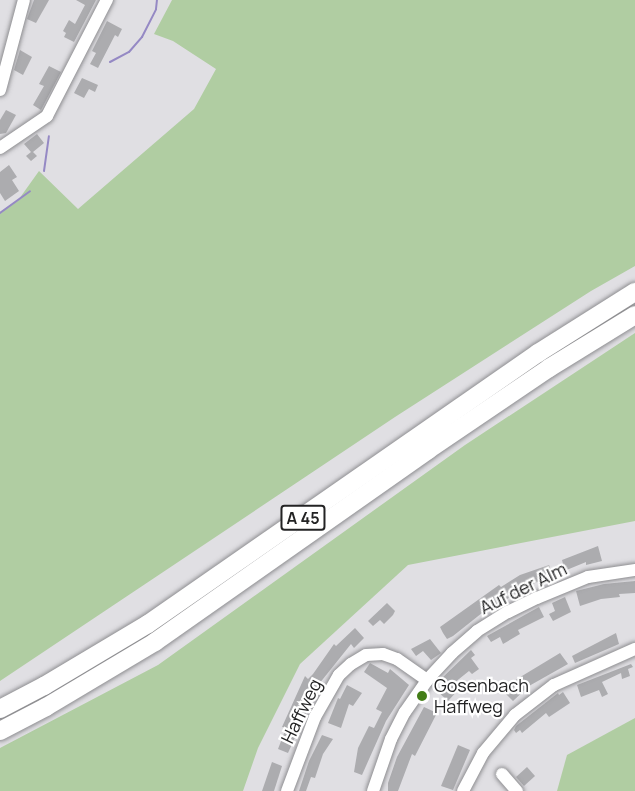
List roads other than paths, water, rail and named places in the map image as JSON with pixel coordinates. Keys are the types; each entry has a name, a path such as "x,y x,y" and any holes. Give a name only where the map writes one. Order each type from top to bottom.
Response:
{"highway":[{"name":"A 45","path":"0,709 44,686 148,624 538,353 635,292"},
{"name":"A 45","path":"0,730 46,707 155,642 475,419 635,315"}],"street":[{"path":"0,90 24,0"},
{"path":"0,148 47,116 107,0"},
{"name":"Auf der Alm","path":"373,791 391,739 427,680 477,631 508,612 588,577 635,570"},
{"path":"463,791 483,753 515,715 554,685 635,649"},
{"name":"Haffweg","path":"286,791 315,717 339,675 351,664 366,655 383,654 397,659 427,680"},
{"path":"502,774 517,791"}],"waterway":[{"path":"110,62 129,52 142,37 156,9 157,0"},
{"path":"44,171 49,136"},
{"path":"0,213 30,191"}],"place":[{"name":"Gosenbach Haffweg","path":"422,696"}]}
